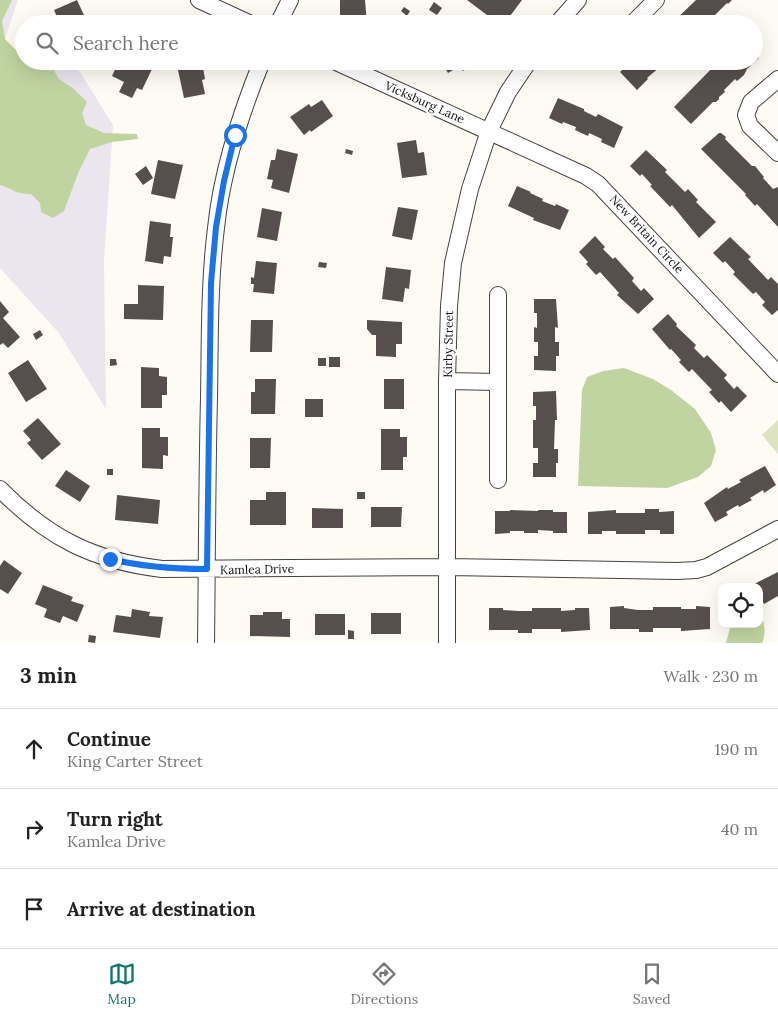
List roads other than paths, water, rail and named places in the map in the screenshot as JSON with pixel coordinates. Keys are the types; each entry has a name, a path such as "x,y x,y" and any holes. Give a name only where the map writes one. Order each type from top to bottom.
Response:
{"street":[{"path":"199,0 232,15"},
{"path":"282,15 290,0"},
{"path":"565,15 578,0"},
{"path":"641,15 656,0"},
{"path":"206,643 211,283 216,227 235,135 259,70"},
{"name":"Vicksburg Lane","path":"354,70 488,131"},
{"name":"Kirby Street","path":"447,643 447,381 449,306 453,263 470,189 488,131 508,92 523,70"},
{"path":"778,78 752,102 746,115 750,126 778,153"},
{"name":"New Britain Circle","path":"488,131 586,176 598,184 778,374"},
{"path":"498,295 498,480"},
{"path":"447,381 498,382"},
{"name":"Kamlea Drive","path":"0,489 38,523 60,538 87,551 139,566 162,569 447,567"},
{"path":"447,567 696,570 718,562 778,529"}]}
